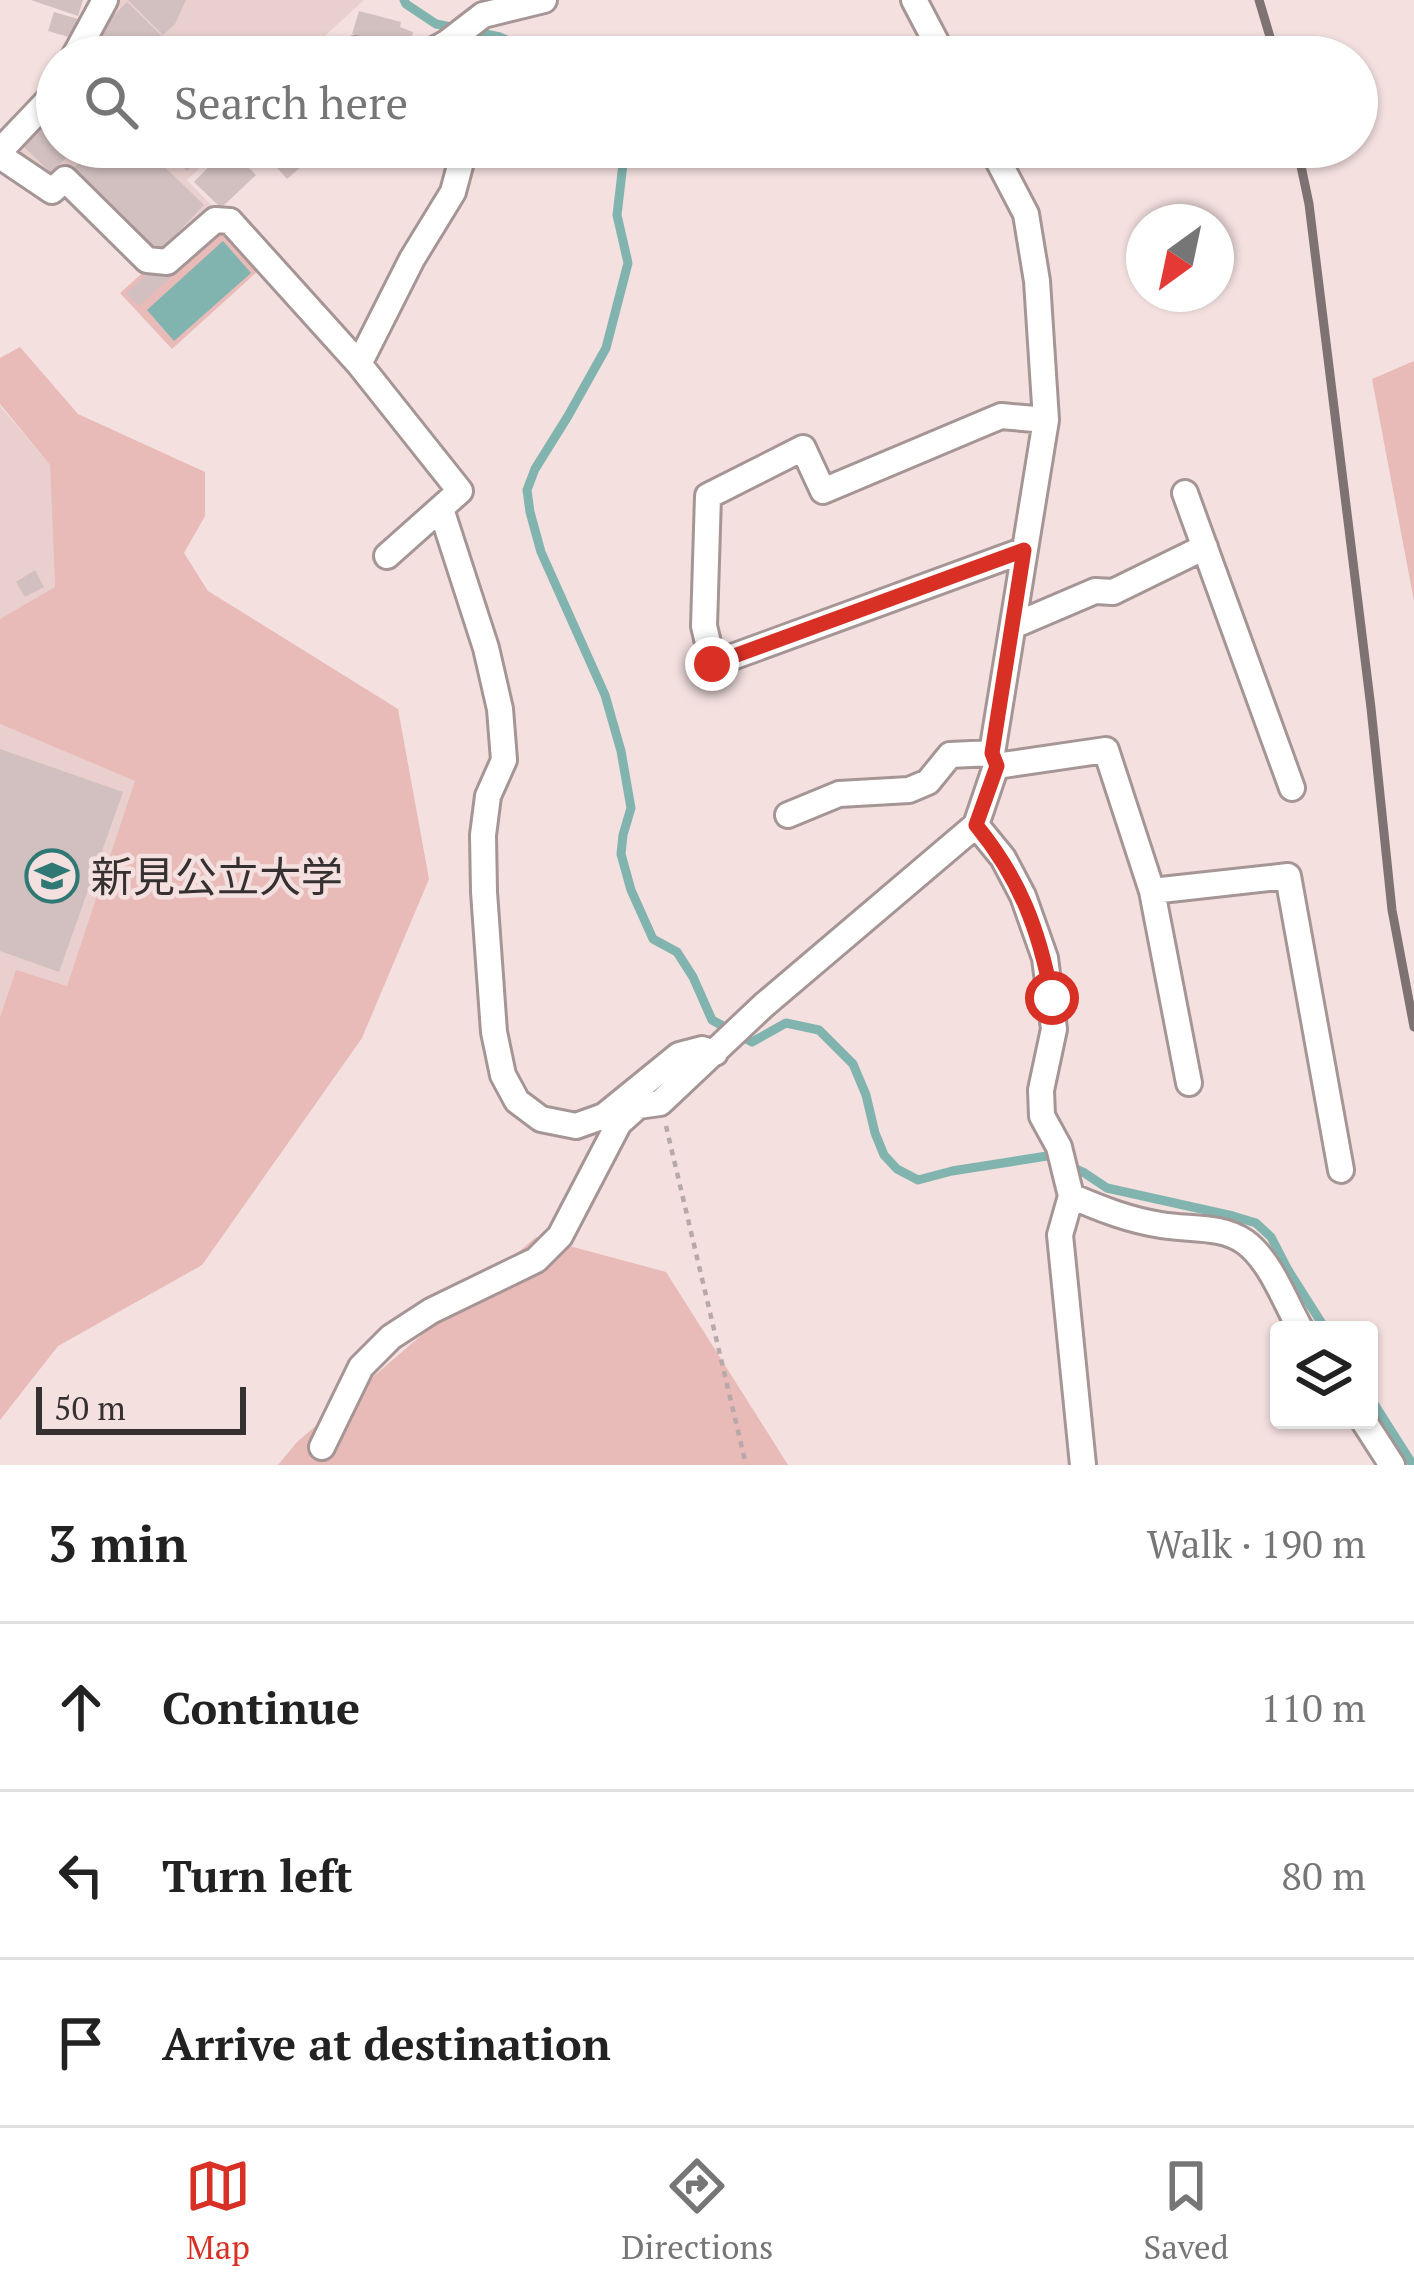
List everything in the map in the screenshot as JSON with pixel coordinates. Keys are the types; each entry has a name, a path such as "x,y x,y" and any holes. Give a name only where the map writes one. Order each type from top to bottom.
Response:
{"street":[{"path":"85,36 104,0"},
{"path":"463,36 483,15 544,0"},
{"path":"914,0 933,36"},
{"path":"36,114 0,153 52,190 65,179 147,260 166,262 215,220 230,220 359,364 460,491 387,556"},
{"path":"359,364 412,259 453,192 459,168"},
{"path":"440,509 486,648 500,709 504,760 488,796 483,854 494,1032 503,1075 517,1101 541,1119 576,1126 610,1120 638,1106 660,1103 764,1005 976,825 994,759 1046,420 1037,281 1026,214 1002,168"},
{"path":"1024,550 712,664 704,626 708,496 803,448 823,491 1001,416 1046,420"},
{"path":"1185,493 1292,788"},
{"path":"1013,626 1095,591 1113,592 1205,547"},
{"path":"788,815 839,794 909,790 928,782 950,755 994,759 1106,750 1152,891 1189,1083"},
{"path":"976,825 1003,858 1023,896 1045,958 1054,1029 1040,1090 1042,1116 1059,1147 1070,1190 1060,1235 1083,1465"},
{"path":"1152,891 1288,876 1341,1170"},
{"path":"322,1447 361,1367 391,1337 431,1311 536,1260 560,1236 610,1120 679,1055 701,1049 716,1053"},
{"path":"1070,1190 1114,1215 1242,1240 1261,1258 1295,1321"},
{"path":"1369,1429 1392,1465"}],"path":[{"path":"660,1103 746,1465"}],"shaded area":[{"path":"113,0 364,0 325,36 92,36"},
{"path":"36,119 36,168 200,168 187,180 217,211 164,256 50,180 9,149"},
{"path":"223,232 258,271 172,349 120,293 147,269 176,268"},
{"path":"20,347 78,414 205,472 205,516 184,553 208,591 398,709 429,879 362,1038 202,1265 58,1346 0,1420 0,1017 16,970 67,986 135,781 0,724 0,619 55,587 50,465 0,404 0,358"},
{"path":"1414,361 1414,601 1372,379"},
{"path":"0,406 50,465 55,588 0,619"},
{"name":"新見公立大学","path":"0,724 136,781 67,986 16,971 0,1017"},
{"path":"536,1237 666,1272 788,1465 278,1465 297,1442"}],"water":[{"path":"223,241 251,273 174,341 147,310"}],"building":[{"path":"31,0 83,0 78,16"},
{"path":"128,0 186,0 175,24 163,35"},
{"path":"127,2 162,36 100,36 96,33"},
{"path":"359,11 401,22 400,27 413,32 412,36 352,34"},
{"path":"54,12 78,19 73,36 48,31"},
{"path":"36,127 36,158 21,144"},
{"path":"166,168 204,205 157,254 71,171"},
{"path":"208,168 249,168 256,175 221,208 194,182"},
{"path":"277,168 300,168 287,179"},
{"path":"153,269 173,275 139,306 126,293"},
{"path":"35,570 44,587 25,597 16,582"},
{"name":"新見公立大学","path":"0,749 123,792 59,972 0,951"}],"waterway":[{"path":"404,0 436,24 495,36"},
{"path":"623,168 617,215 628,263 606,348 527,490 541,552 605,695 621,751 631,808 621,854 653,939 677,952 712,1020 752,1042 786,1023 819,1030 853,1064 884,1155 897,1169 918,1180 1047,1156 1107,1188 1256,1223 1271,1237 1320,1321"},
{"path":"1378,1410 1413,1465"}],"railway":[{"path":"1259,0 1270,36"},
{"path":"1301,168 1371,708 1392,910 1414,1027"}],"place":[{"name":"新見公立大学","path":"52,876"}],"route":[{"path":"712,664 1024,550 992,753 997,766 976,825 1003,858 1023,896 1045,958 1052,998"}]}
